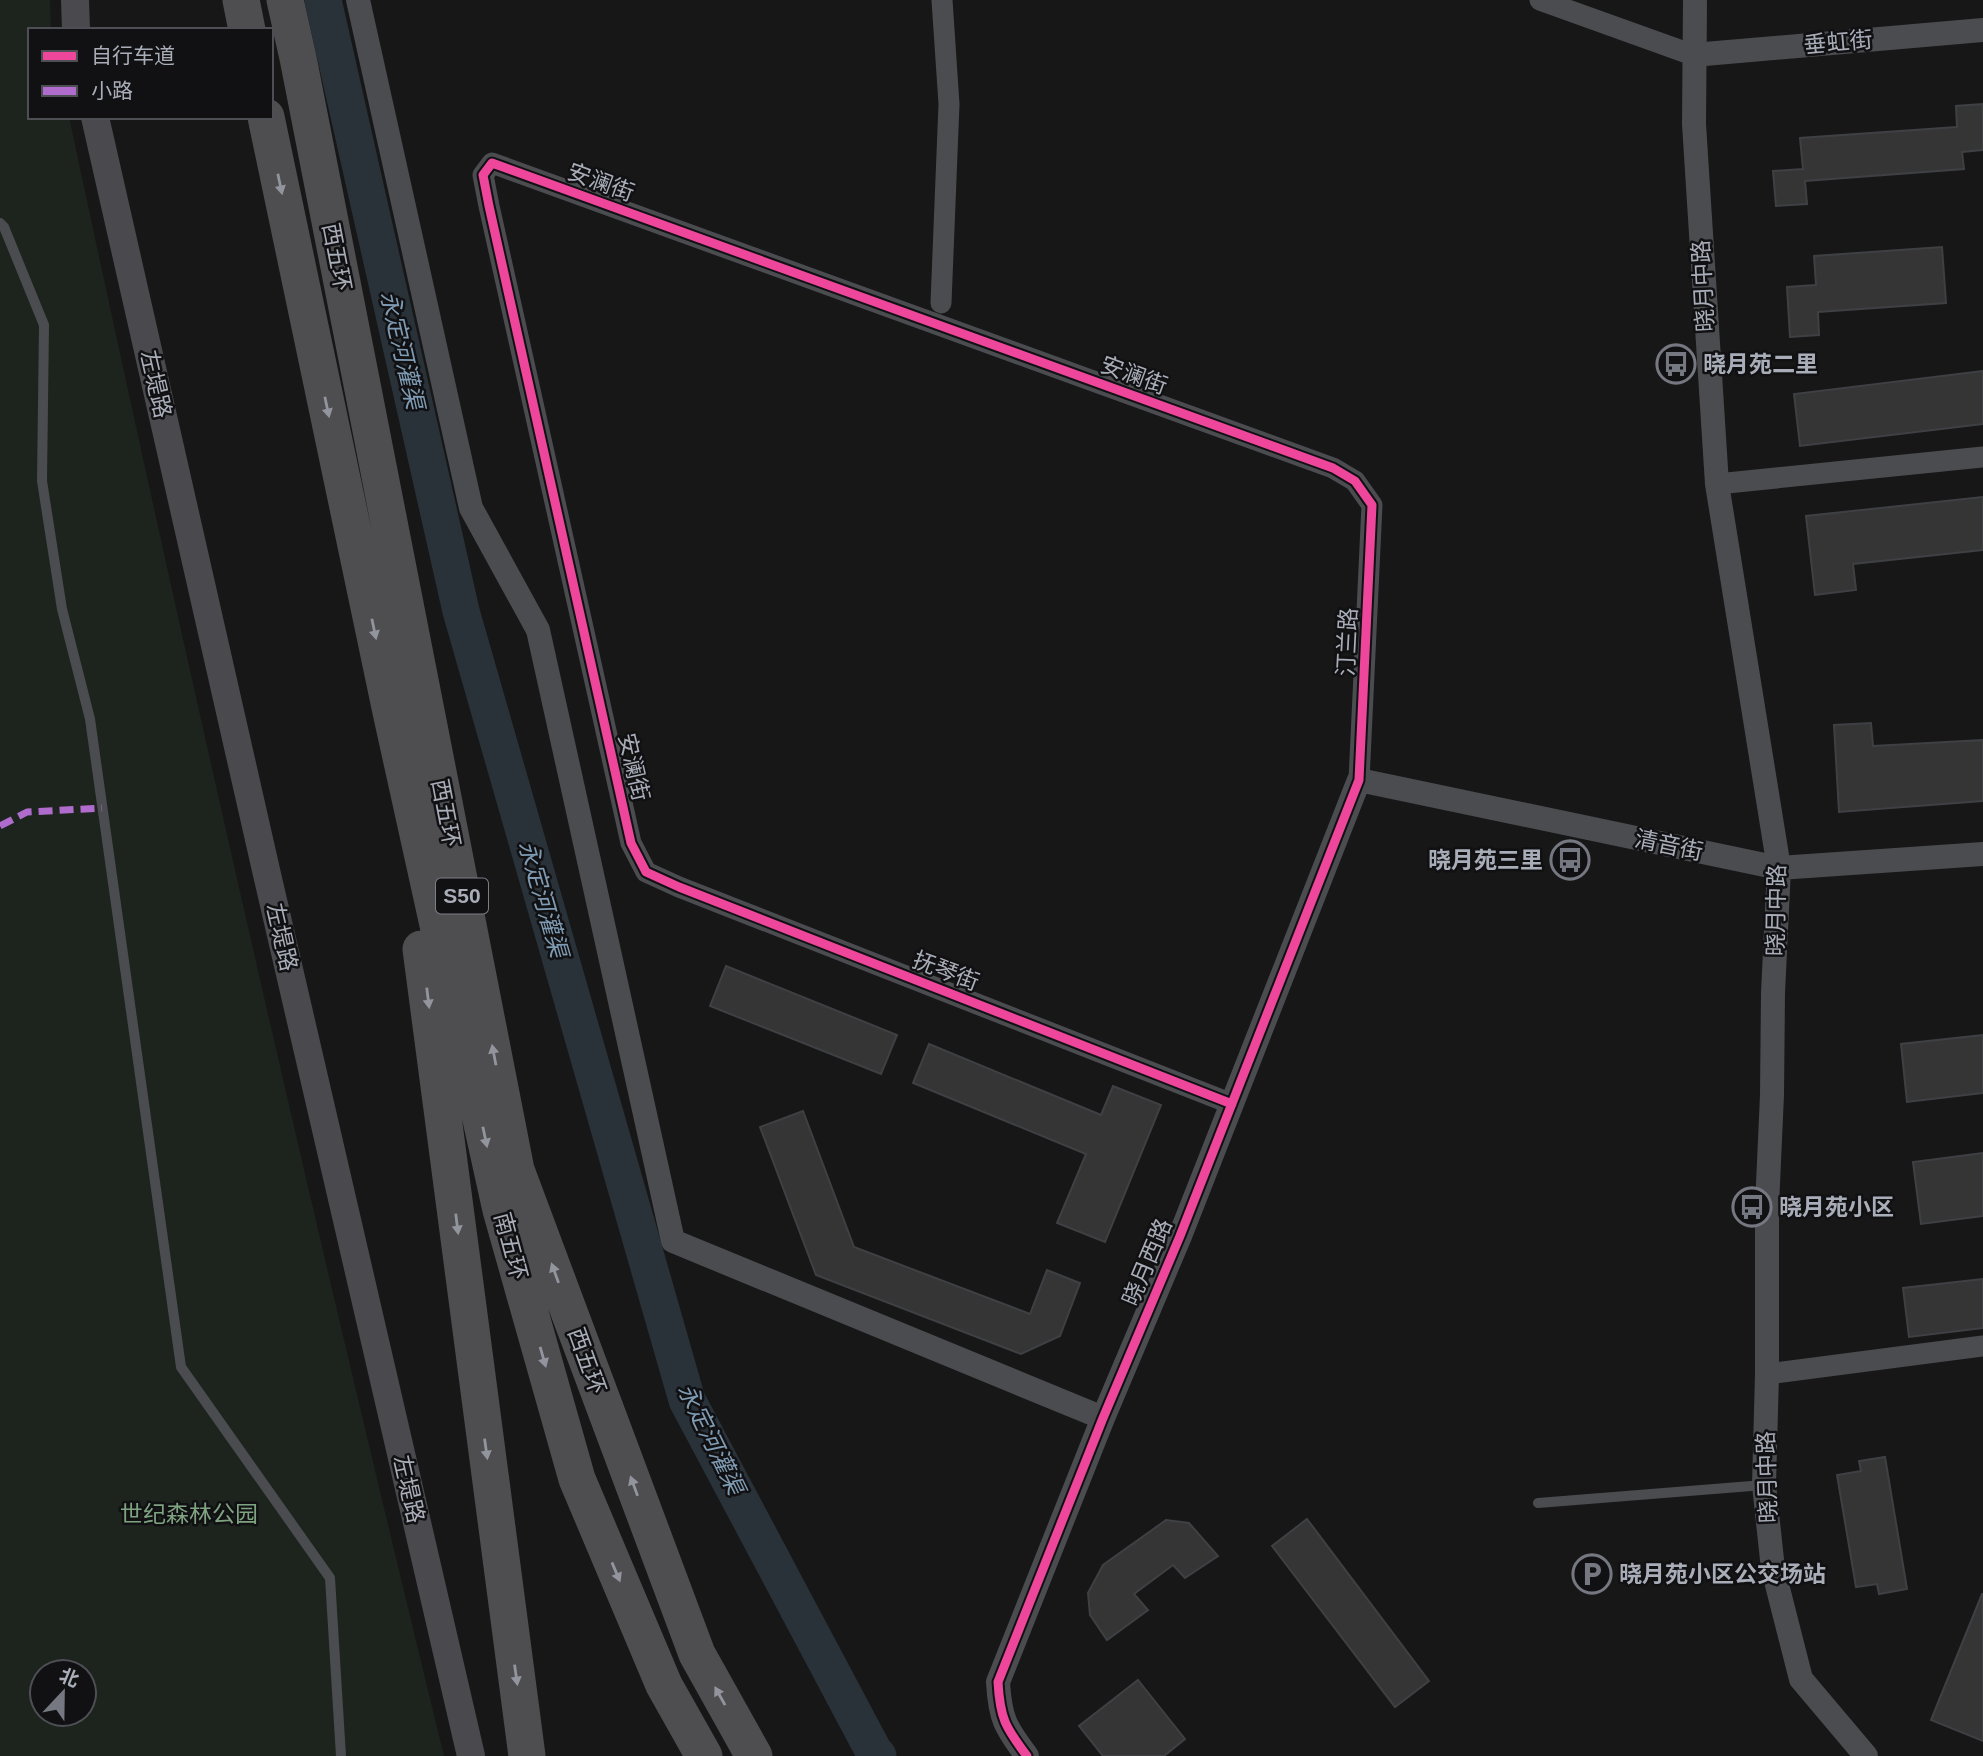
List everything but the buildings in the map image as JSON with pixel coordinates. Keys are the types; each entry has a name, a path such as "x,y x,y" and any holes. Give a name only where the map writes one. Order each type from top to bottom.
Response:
{"highway":[{"path":"242,0 247,28"},
{"name":"西五环","path":"285,0 516,1170 697,1654 754,1756"},
{"name":"西五环","path":"266,119 391,712"},
{"path":"391,712 527,1756"},
{"name":"南五环","path":"391,712 501,1210 577,1479 664,1685 704,1756"}],"main road":[{"path":"75,0 76,28"},
{"name":"左堤路","path":"95,119 471,1756"}],"street":[{"path":"358,0 471,508 538,630 673,1241 1103,1418"},
{"path":"941,303 949,104 942,0"},
{"path":"1540,0 1693,55"},
{"name":"晓月中路","path":"1695,0 1693,124 1717,484 1779,868 1767,1206 1764,1485 1773,1569 1801,1679 1866,1756"},
{"name":"垂虹街","path":"1693,55 1983,30"},
{"name":"安澜街","path":"646,872 632,843 489,206 483,176 492,163 1333,468 1355,481 1372,505"},
{"path":"1717,484 1983,457"},
{"name":"汀兰路","path":"1360,780 1372,505"},
{"name":"晓月西路","path":"1027,1756 1010,1733 999,1709 998,1682 1103,1418 1180,1236 1360,780"},
{"name":"清音街","path":"1360,780 1779,868 1983,854"},
{"name":"抚琴街","path":"646,872 1232,1104"},
{"path":"1767,1374 1983,1346"}],"lane":[{"path":"0,223 44,325 42,481 62,609 90,719 181,1367 330,1578 341,1756"},
{"path":"1538,1503 1764,1485"}],"green space":[{"name":"世纪森林公园","path":"0,0 50,0 51,28 28,28 28,119 69,119 250,938 444,1756 0,1756"}],"waterway":[{"name":"永定河灌渠","path":"323,0 461,611 687,1400 878,1756"}],"marked path":[{"path":"0,826 27,812 102,808"}],"cycle path":[{"path":"1027,1756 1005,1722 998,1682 1103,1418 1180,1236 1359,780 1372,505 1355,481 1333,468 492,163 483,175 489,206 631,843 646,872 679,887 1232,1104"}],"place":[{"name":"晓月苑二里","path":"1676,364"},
{"name":"晓月苑三里","path":"1570,860"},
{"name":"晓月苑小区","path":"1752,1207"},
{"name":"晓月苑小区公交场站","path":"1592,1574"}]}
